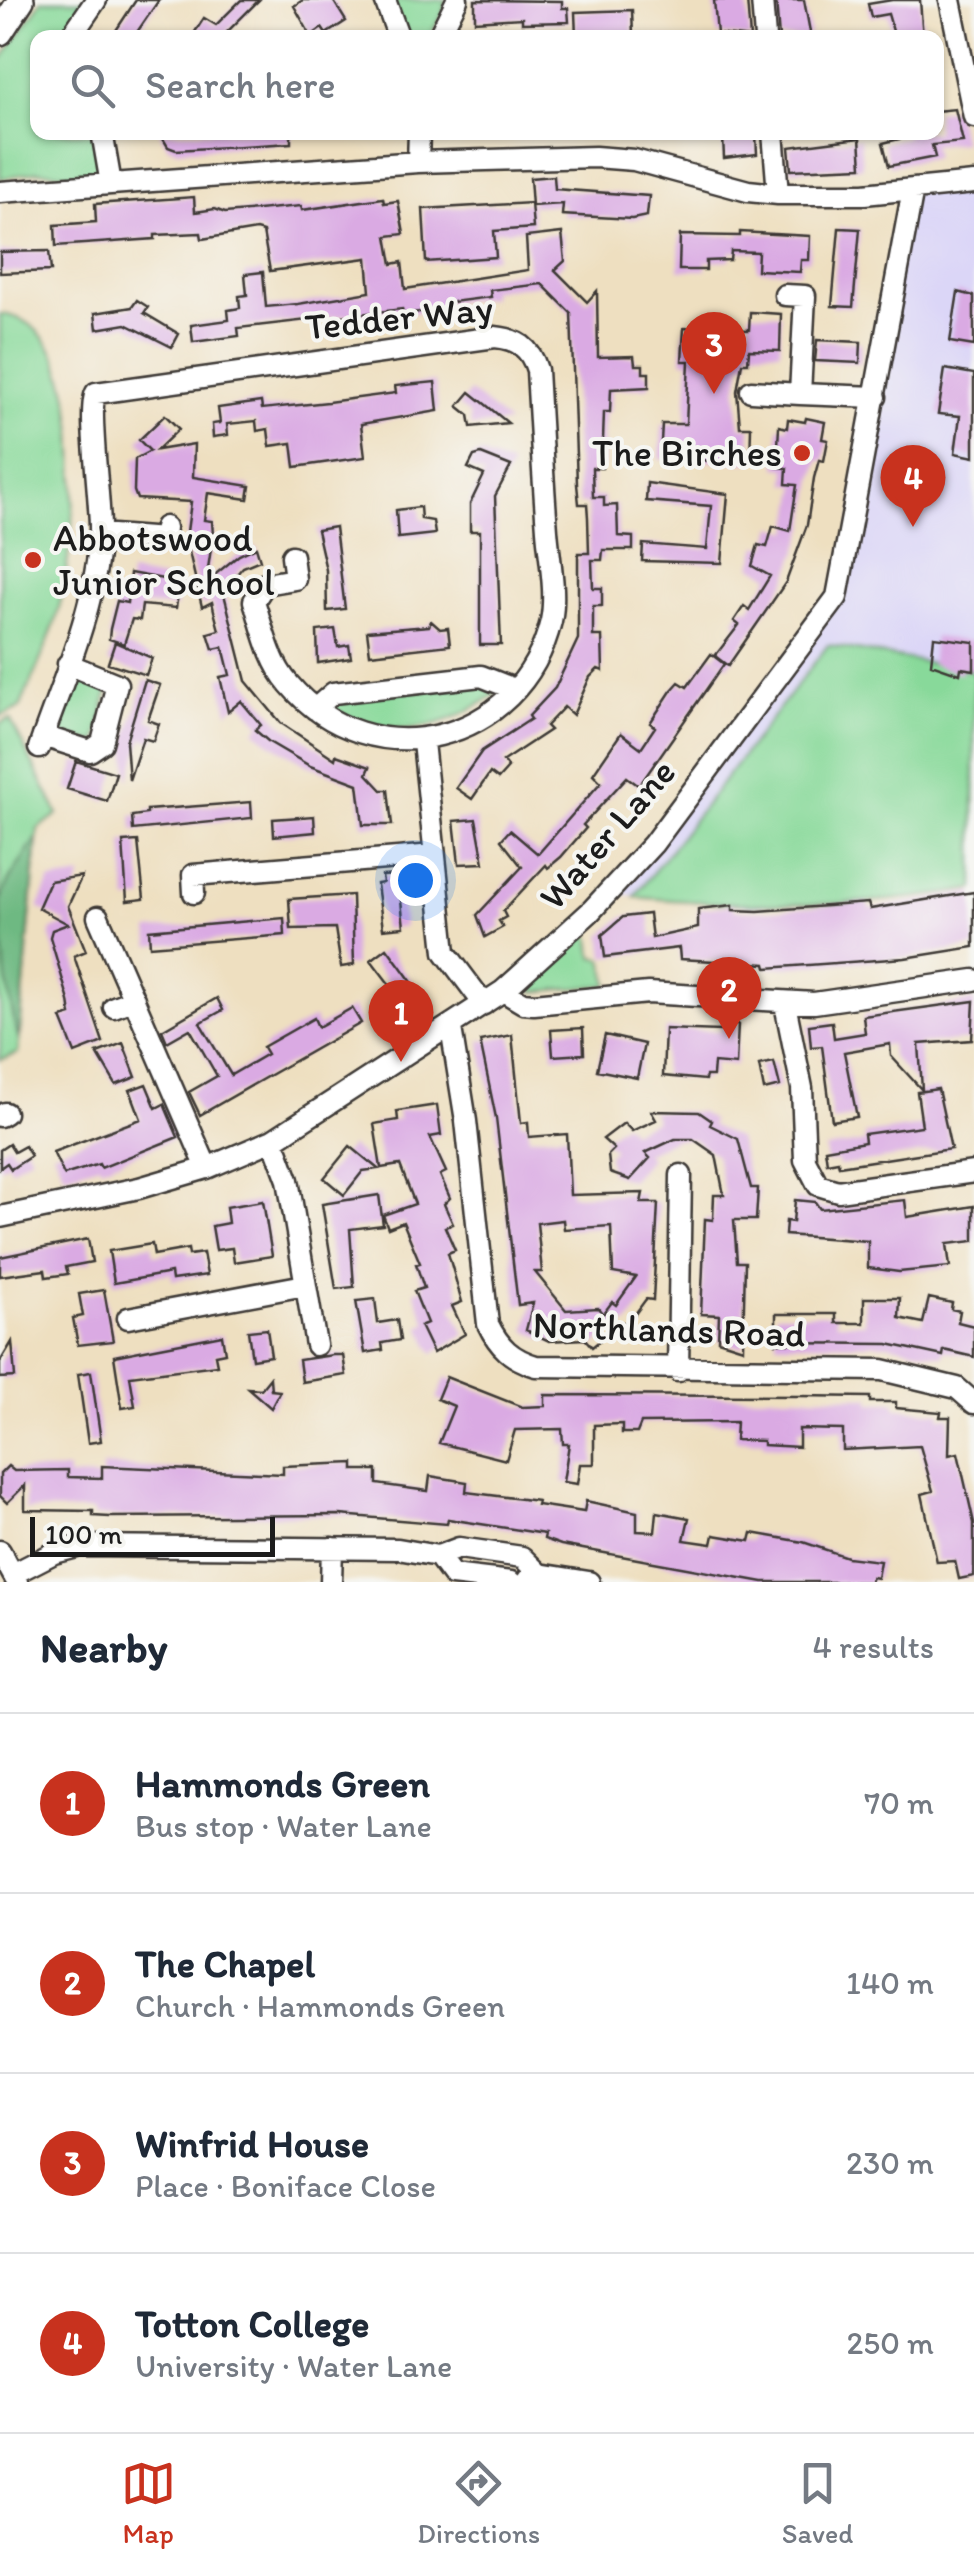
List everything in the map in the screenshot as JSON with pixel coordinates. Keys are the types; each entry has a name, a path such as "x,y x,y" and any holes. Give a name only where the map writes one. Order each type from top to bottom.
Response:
{"main road":[{"path":"0,32 22,0"}],"street":[{"path":"75,30 96,0"},
{"path":"384,0 396,30"},
{"path":"442,30 457,0"},
{"path":"762,0 764,30"},
{"path":"950,0 974,116"},
{"path":"104,140 112,184"},
{"path":"418,162 419,140"},
{"path":"774,140 778,194"},
{"path":"0,192 418,162 634,160 748,191 778,194 974,183"},
{"name":"Water Lane","path":"0,1217 207,1168 274,1140 503,991 590,912 653,844 838,597 914,189"},
{"path":"784,295 806,296 800,394"},
{"name":"Tedder Way","path":"100,534 99,470 90,406 96,392 494,337 514,340 529,351 536,370 551,620 534,661 514,689"},
{"path":"750,391 876,397"},
{"path":"68,664 117,684 102,743 90,751 41,742 88,601 100,534 164,539"},
{"path":"292,556 296,584 265,584 254,601 276,664 315,709 352,731 422,742 468,723 514,689"},
{"path":"315,709 334,694 481,676 514,689"},
{"path":"422,742 445,952 484,1004"},
{"path":"193,876 434,855"},
{"path":"98,917 124,1003 207,1168"},
{"path":"503,991 522,1004 648,992 785,1004 974,980"},
{"path":"785,1004 802,1088 805,1160 818,1185 838,1191 974,1172"},
{"name":"Northlands Road","path":"450,1028 466,1121 488,1324 496,1340 519,1361 536,1366 678,1370 882,1370 957,1388 974,1404"},
{"path":"274,1140 288,1180 316,1344"},
{"path":"678,1370 681,1175"},
{"path":"128,1318 305,1285"},
{"path":"0,1551 16,1578 54,1553 81,1546 332,1548 438,1556 451,1548 522,1557 539,1574"},
{"path":"332,1548 332,1582"},
{"path":"438,1556 452,1574 513,1582 539,1574 589,1582"}],"shaded area":[{"path":"974,183 974,889 753,907 608,893 837,597 913,189"}],"green space":[{"path":"42,0 90,0 69,30 30,30 30,140 96,140 100,169 92,176 38,171 0,179 0,62"},
{"path":"390,0 446,0 433,30 402,30"},
{"name":"Abbotswood Junior School","path":"0,314 32,326 54,354 67,393 74,487 71,535 56,620 20,708 0,716"},
{"path":"828,645 974,671 974,889 847,903 719,903 634,897"},
{"path":"72,676 109,684 97,743 52,732"},
{"path":"480,682 495,688 494,695 446,721 413,728 378,727 348,718 332,707 334,699"},
{"path":"10,719 58,814 38,829 18,1053 0,1060 0,723"},
{"path":"37,837 19,1041 6,971 1,899"},
{"path":"585,933 591,937 593,957 603,959 609,985 533,992 532,983"}],"building":[{"path":"136,0 159,0 138,30 116,30"},
{"path":"241,0 259,0 229,30 196,30 204,18 216,25"},
{"path":"303,0 333,0 346,21 332,30 308,30 294,6"},
{"path":"475,0 562,1 562,8 568,8 569,22 522,23 522,18 475,21"},
{"path":"714,0 747,0 749,30 717,30"},
{"path":"776,0 804,0 810,30 778,30"},
{"path":"920,0 922,30 893,30 888,14 871,17 868,4"},
{"path":"632,10 633,30 576,30 575,12"},
{"path":"955,109 963,142 932,145 935,157 889,166 883,143 944,140 944,110"},
{"path":"164,140 291,140 176,150"},
{"path":"723,140 756,140 757,154 724,158"},
{"path":"860,140 862,167 791,170 789,147"},
{"path":"554,176 555,189 649,196 647,216 632,219 562,215 563,204 532,206 530,178"},
{"path":"194,197 195,212 215,209 225,213 301,206 302,210 383,198 384,203 398,201 404,234 387,236 392,264 402,262 405,289 528,270 526,237 562,233 565,261 555,270 587,302 597,291 598,357 634,356 635,365 643,365 643,373 649,373 649,387 611,389 610,412 604,412 602,468 592,468 593,497 604,497 604,506 617,505 618,536 633,537 633,550 603,550 602,560 592,560 593,588 602,588 602,606 593,606 593,636 602,636 603,671 598,669 590,677 573,715 564,707 546,726 550,730 503,761 508,768 498,779 490,773 472,799 456,788 482,751 531,719 529,716 555,688 578,639 578,553 589,553 587,504 579,504 577,484 571,313 542,284 490,290 491,297 444,303 445,309 403,314 402,309 238,328 239,336 193,342 191,325 229,320 228,310 240,308 239,296 247,295 245,274 263,272 266,307 298,304 370,292 367,258 270,271 263,232 256,230 202,239 201,233 155,235 155,239 56,246 55,225 96,222 95,204"},
{"path":"531,203 533,228 494,231 496,257 426,262 423,209"},
{"path":"839,228 860,229 853,307 832,306"},
{"path":"740,232 810,236 809,260 801,260 800,272 757,270 758,252 731,251 730,260 706,261 706,270 679,270 680,235 740,236"},
{"path":"49,251 51,271 0,273 0,252"},
{"path":"958,292 974,296 974,346 950,342"},
{"path":"137,300 148,307 144,313 179,334 172,347 126,324 97,329 95,313 132,307"},
{"path":"750,312 781,314 780,351 749,350 748,363 742,363 737,391 740,427 751,427 750,462 660,459 662,424 686,424 689,361 682,361 684,328 749,330"},
{"path":"817,340 861,342 860,363 815,361"},
{"path":"945,369 974,374 974,457 955,453 960,416 938,414"},
{"path":"435,382 438,411 361,424 365,457 295,467 292,443 270,446 268,429 257,431 256,421 227,424 228,435 213,437 212,424 220,423 218,408 261,402 262,409 328,402 396,393 395,386"},
{"path":"470,392 508,423 471,427 469,415 458,406"},
{"path":"165,415 179,429 157,450 194,444 193,477 250,486 248,499 208,493 204,520 212,521 213,535 206,582 239,555 256,547 260,560 243,567 223,590 246,681 281,723 335,759 336,755 370,767 367,774 382,790 388,790 392,825 363,825 358,784 310,766 269,742 255,730 261,725 241,701 228,712 220,677 230,675 223,647 213,649 208,633 219,630 212,602 202,607 186,539 191,502 137,499 134,491 135,459 150,451 139,440"},
{"path":"806,418 825,422 822,439 828,440 824,461 819,460 814,478 807,525 786,582 728,666 715,656 739,625 734,621 744,606 749,610 770,576 752,566 758,545 767,547 773,526 790,531 797,485 786,484 787,468 777,467 779,426 787,428 788,419 805,422"},
{"path":"481,454 511,466 495,496 501,645 480,645 480,531 470,531 470,504 484,475 468,468 474,456"},
{"path":"647,483 728,494 722,563 642,561 643,544 707,549 711,506 646,501"},
{"path":"420,507 421,519 433,521 435,534 398,538 396,510"},
{"path":"335,527 345,609 327,611 326,570 317,530"},
{"path":"130,573 180,582 176,608 142,605 140,620 132,619 124,644 109,639 117,601 127,603"},
{"path":"431,621 440,629 448,628 450,645 370,654 367,631 429,626"},
{"path":"335,629 338,647 349,645 351,658 318,663 317,631"},
{"path":"934,637 974,642 974,670 961,668 960,674 931,664"},
{"path":"115,642 152,658 146,675 108,663"},
{"path":"711,654 724,664 639,786 627,777 583,825 586,828 561,857 548,868 546,865 503,911 506,917 499,921 503,927 485,937 477,915 522,867 501,840 510,830 538,854 601,782 593,774 621,733 641,748 655,727 650,723 671,691 679,682 687,687"},
{"path":"145,680 160,685 148,720 159,724 153,741 143,738 129,780 126,742"},
{"path":"76,761 116,773 107,801 67,789"},
{"path":"251,802 252,818 133,830 132,816 147,814 147,810"},
{"path":"314,816 315,832 274,836 273,819"},
{"path":"476,819 484,863 459,864 454,821"},
{"path":"138,841 144,899 127,901 123,842"},
{"path":"398,875 404,927 383,929 377,884 383,883 382,876"},
{"path":"82,876 68,906 86,951 74,956 103,1042 75,1053 61,1018 71,1015 50,937 52,930 68,924 38,908 50,881"},
{"path":"974,892 974,947 905,958 767,968 766,964 680,959 679,948 605,957 602,935 623,917 649,914 652,938 698,928 698,909 733,905 733,910 758,911 868,903 870,909"},
{"path":"352,895 354,965 341,967 335,928 291,929 289,899"},
{"path":"284,918 285,935 150,946 149,930"},
{"path":"387,948 414,985 394,1001 385,989 390,985 371,960"},
{"path":"217,998 223,1010 200,1023 231,1075 267,1054 263,1047 314,1018 318,1027 352,1008 361,1023 200,1115 189,1092 217,1076 190,1029 167,1042 162,1030"},
{"path":"974,1001 972,1040 919,1044 922,1090 891,1056 890,1044 844,1052 857,1117 832,1121 822,1046 811,1047 809,1025 832,1022 834,1038 865,1033 863,1016"},
{"path":"722,1023 738,1024 736,1065 714,1063 713,1076 706,1076 705,1080 663,1076 665,1029 721,1031"},
{"path":"583,1028 584,1054 553,1056 551,1030"},
{"path":"512,1035 521,1123 528,1122 529,1137 567,1134 570,1195 643,1193 641,1203 658,1203 653,1300 646,1299 627,1325 623,1322 592,1347 585,1339 549,1341 526,1330 533,1303 518,1305 496,1118 480,1041","holes":["563,1220 564,1229 611,1226 613,1273 636,1277 616,1305 612,1302 603,1314 598,1308 566,1310 535,1272 542,1272 537,1223"]},
{"path":"605,1035 644,1044 637,1078 597,1070"},
{"path":"123,1043 136,1077 116,1085 97,1053"},
{"path":"774,1062 780,1086 764,1090 759,1065"},
{"path":"146,1084 156,1108 164,1104 178,1137 101,1168 99,1164 64,1175 53,1152 141,1119 130,1090"},
{"path":"938,1089 951,1149 839,1166 838,1161 827,1163 825,1149 865,1142 864,1134 922,1126 917,1092"},
{"path":"437,1105 441,1135 430,1137 446,1172 440,1175 450,1198 444,1204 453,1224 445,1227 455,1250 448,1253 462,1302 452,1306 465,1334 433,1353 420,1326 427,1323 414,1291 424,1288 416,1264 420,1263 403,1222 388,1228 383,1215 415,1204 400,1165 381,1168 374,1124 398,1120 397,1111"},
{"path":"651,1111 699,1112 712,1121 710,1125 738,1139 751,1188 758,1188 756,1220 734,1220 737,1262 745,1262 743,1348 718,1340 719,1315 701,1314 705,1219 713,1220 714,1195 724,1195 716,1155 693,1139 675,1139 645,1153 650,1158 630,1180 610,1173 608,1155 614,1149 603,1139 624,1123 632,1131 656,1120"},
{"path":"9,1144 14,1152 25,1146 31,1156 11,1169 7,1163 0,1168 0,1150"},
{"path":"350,1146 378,1169 363,1171 344,1195 324,1178"},
{"path":"379,1195 383,1225 350,1229 354,1287 336,1289 322,1204"},
{"path":"795,1200 815,1202 820,1209 905,1200 907,1217 974,1206 974,1241 947,1244 950,1267 899,1272 868,1268 868,1241 785,1235 786,1221 793,1222"},
{"path":"263,1201 272,1256 234,1262 232,1248 216,1250 212,1226 228,1223 226,1207"},
{"path":"88,1239 92,1262 66,1267 68,1274 46,1277 45,1270 0,1276 0,1257"},
{"path":"152,1244 154,1255 188,1249 189,1255 203,1253 207,1275 172,1280 171,1273 114,1283 109,1251"},
{"path":"104,1290 113,1341 78,1345 73,1318 83,1316 79,1294"},
{"path":"864,1298 900,1298 899,1318 923,1323 929,1298 952,1303 951,1309 960,1311 958,1322 974,1326 974,1357 944,1350 943,1356 888,1344 776,1343 776,1314 836,1314 836,1323 864,1323"},
{"path":"375,1299 378,1323 397,1320 400,1340 382,1343 383,1350 365,1353 356,1301"},
{"path":"267,1329 271,1356 252,1359 248,1331"},
{"path":"222,1335 225,1353 215,1355 217,1365 130,1376 135,1406 122,1408 114,1356"},
{"path":"12,1342 15,1377 0,1378 0,1362"},
{"path":"343,1355 346,1375 302,1382 299,1360"},
{"path":"91,1372 101,1441 88,1443 78,1374"},
{"path":"446,1377 522,1407 545,1406 545,1395 799,1396 870,1397 870,1402 896,1402 896,1408 941,1412 940,1417 950,1417 949,1455 958,1453 974,1523 974,1576 959,1579 955,1561 937,1562 922,1494 933,1491 920,1446 843,1450 843,1430 799,1429 799,1447 763,1445 763,1441 735,1440 736,1422 641,1423 637,1433 622,1433 622,1424 594,1425 594,1464 580,1464 577,1484 563,1482 569,1444 563,1444 562,1429 515,1430 506,1460 439,1443 454,1406 437,1399"},
{"path":"270,1378 271,1390 280,1391 271,1408 248,1388 261,1389"},
{"path":"354,1463 354,1470 377,1470 377,1484 428,1491 430,1476 467,1482 466,1492 538,1501 537,1505 584,1512 586,1501 637,1512 637,1531 655,1532 657,1512 689,1518 684,1540 712,1544 714,1535 750,1541 752,1533 803,1542 847,1557 880,1561 877,1578 872,1577 870,1582 763,1582 561,1545 544,1539 545,1534 448,1519 447,1524 340,1515 110,1517 93,1516 93,1511 25,1510 25,1485 7,1503 0,1496 0,1474 8,1466 14,1471 68,1470 68,1477 102,1478 102,1466 283,1474 283,1466"}],"place":[{"name":"Winfrid House","path":"714,394"},
{"name":"The Birches","path":"802,453"},
{"name":"Totton College","path":"913,527"},
{"name":"Abbotswood Junior School","path":"33,560"},
{"name":"The Chapel","path":"729,1039"},
{"name":"Hammonds Green","path":"401,1062"}]}
